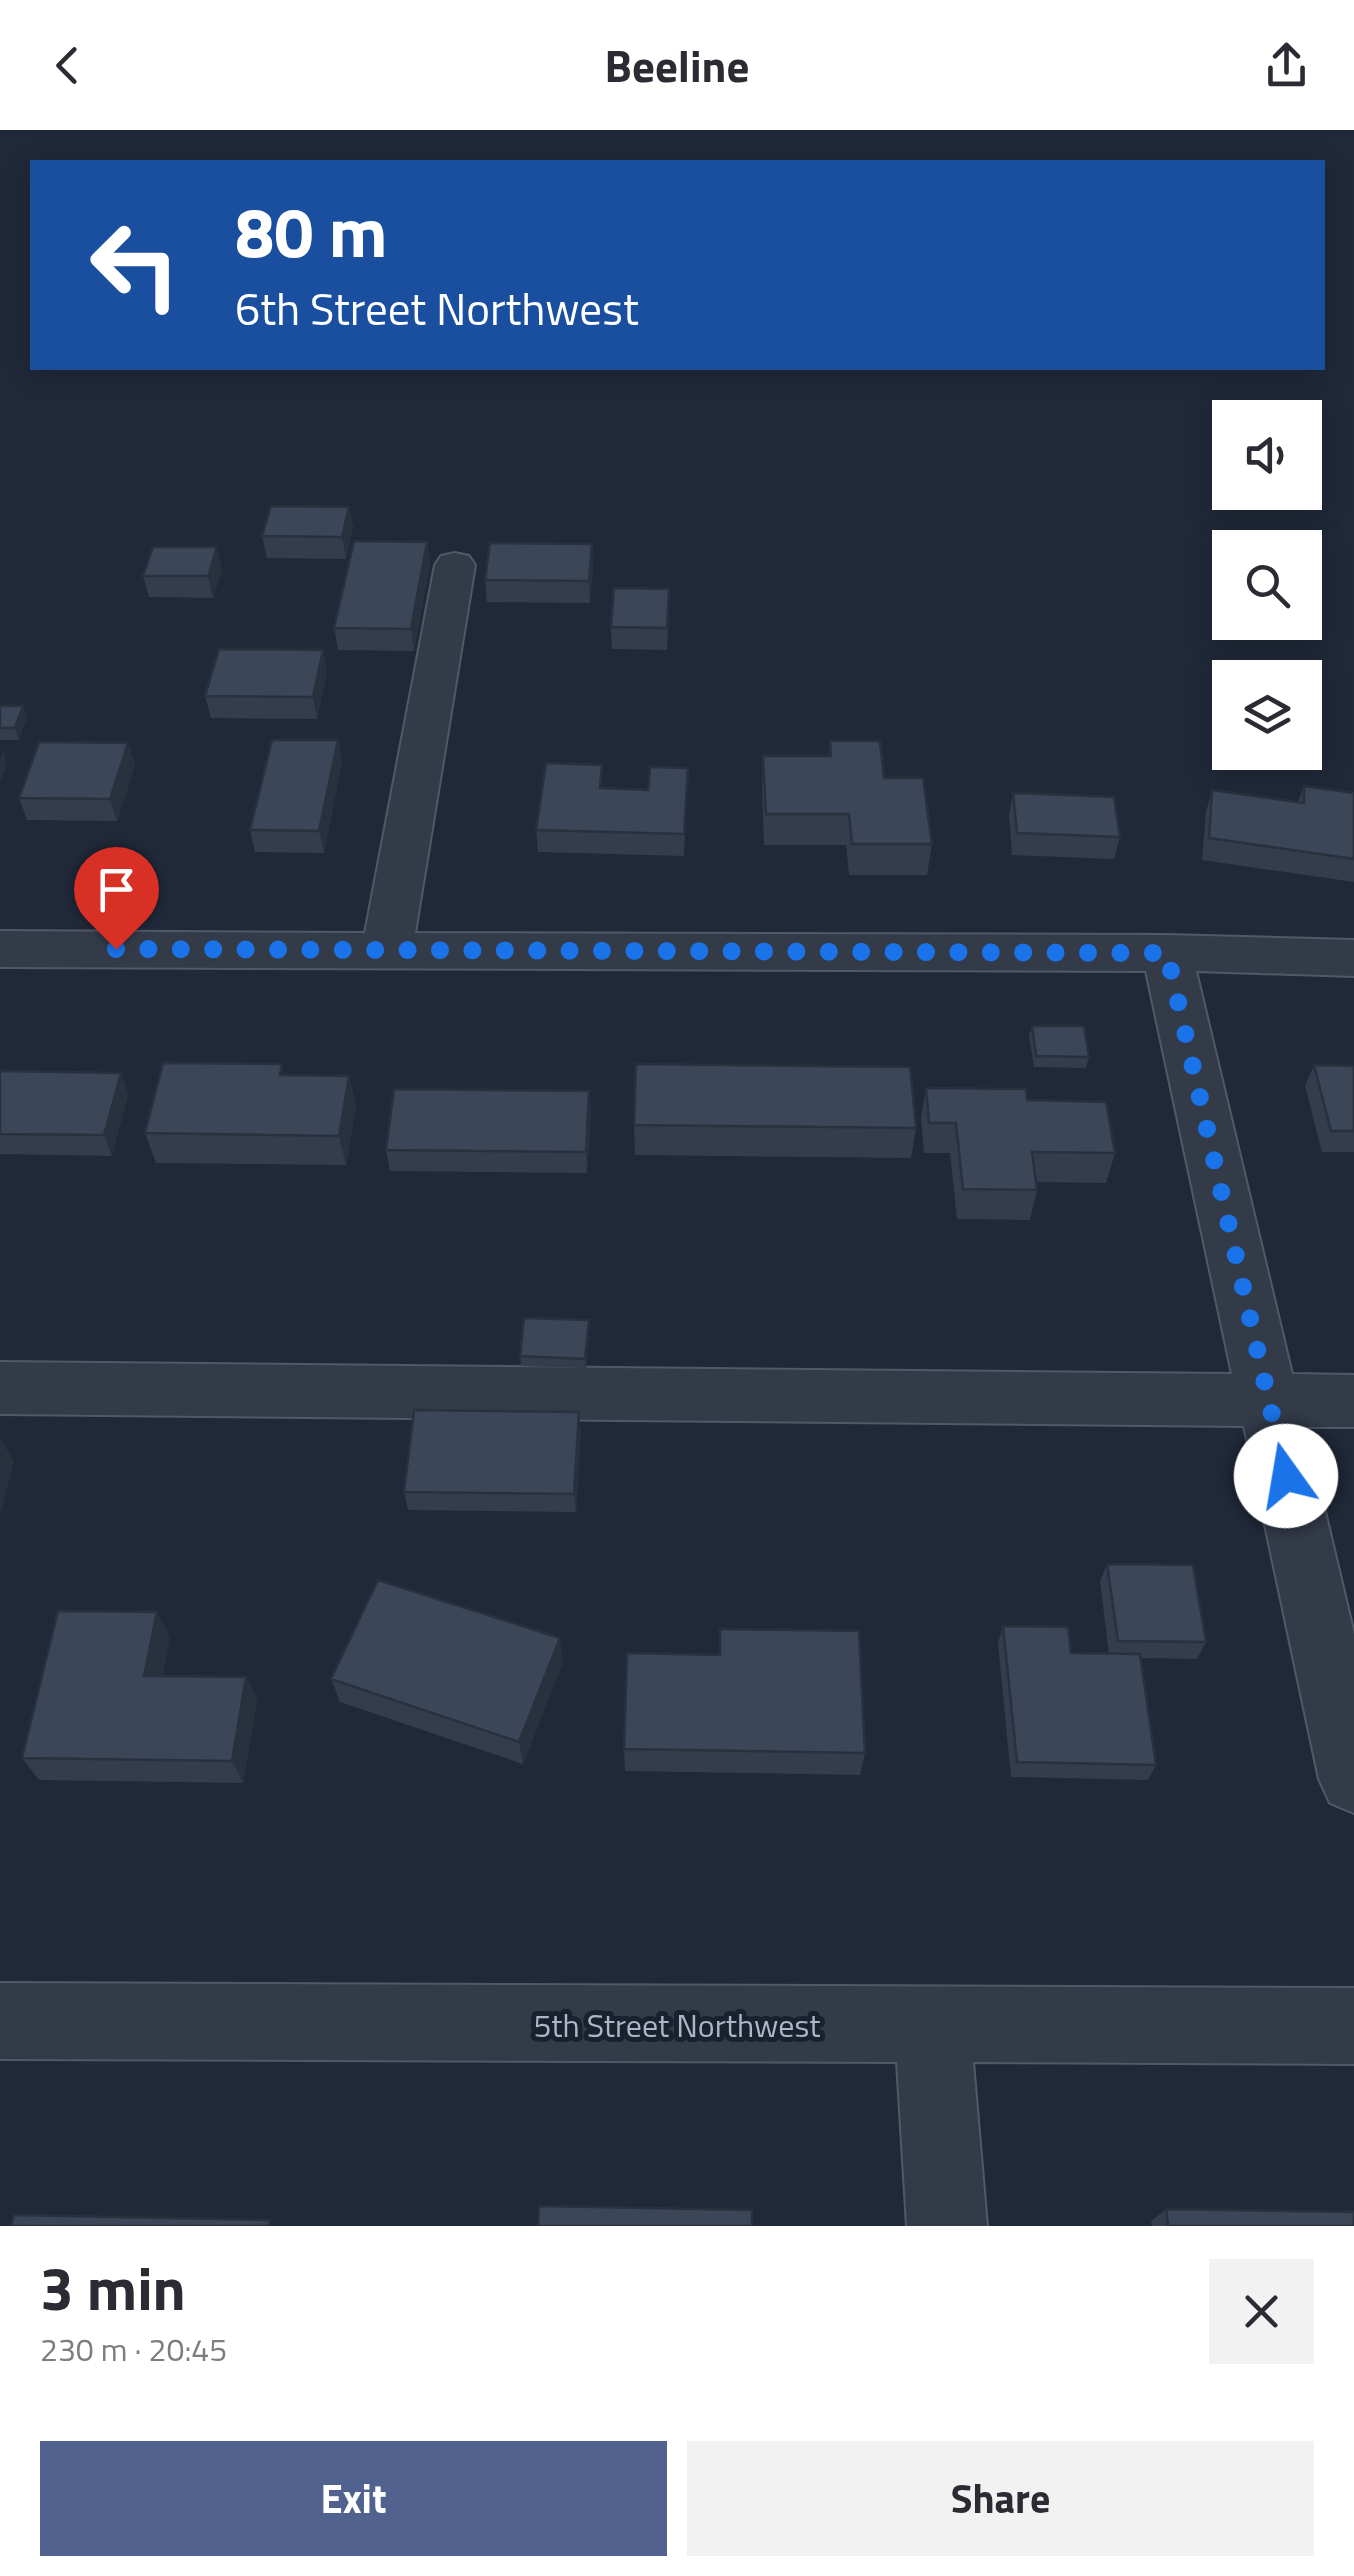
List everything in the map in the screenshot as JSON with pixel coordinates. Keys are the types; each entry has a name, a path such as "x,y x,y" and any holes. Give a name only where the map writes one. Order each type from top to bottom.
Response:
{"street":[{"path":"387,950 455,565"},
{"path":"0,948 1167,953 1354,958"},
{"path":"1167,953 1354,1779"},
{"path":"0,1388 1354,1401"},
{"name":"5th Street Northwest","path":"0,2021 1354,2026"},
{"path":"932,2026 947,2226"}],"building":[{"path":"271,506 349,507 342,537 262,536"},
{"path":"354,541 427,542 411,629 334,628"},
{"path":"490,543 592,544 589,581 485,580"},
{"path":"153,547 217,547 208,576 143,576"},
{"path":"614,588 669,589 667,628 611,627"},
{"path":"219,649 323,650 313,697 205,696"},
{"path":"0,706 23,706 15,728 0,728"},
{"path":"272,740 338,740 319,831 250,830"},
{"path":"830,741 880,741 884,778 923,778 932,844 852,844 849,814 766,814 763,756 831,756"},
{"path":"39,742 128,743 110,799 19,798"},
{"path":"546,763 602,765 600,788 648,790 650,767 688,768 684,834 536,830"},
{"path":"1304,786 1354,793 1354,859 1209,838 1212,790 1304,803"},
{"path":"1013,793 1114,797 1120,837 1017,833"},
{"path":"1032,1026 1084,1026 1089,1057 1036,1056"},
{"path":"163,1063 282,1064 280,1075 349,1076 339,1136 145,1133"},
{"path":"636,1064 910,1067 916,1128 634,1125"},
{"path":"1314,1065 1354,1066 1354,1131 1331,1131"},
{"path":"0,1071 121,1073 104,1135 0,1134"},
{"path":"926,1088 1026,1089 1027,1100 1106,1102 1115,1153 1032,1152 1037,1190 963,1189 956,1123 929,1123"},
{"path":"394,1089 589,1091 586,1152 386,1150"},
{"path":"524,1318 589,1320 585,1359 520,1356"},
{"path":"414,1410 579,1412 574,1494 404,1492"},
{"path":"1107,1564 1193,1565 1206,1642 1118,1641"},
{"path":"378,1580 560,1638 519,1742 331,1679"},
{"path":"58,1611 157,1612 144,1676 246,1677 232,1761 22,1758"},
{"path":"1003,1626 1068,1627 1071,1653 1140,1654 1156,1765 1017,1762"},
{"path":"720,1629 859,1631 865,1753 624,1749 627,1653 720,1655"},
{"path":"539,2206 752,2210 752,2226 538,2226"},
{"path":"1166,2209 1354,2212 1354,2226 1168,2226"},
{"path":"14,2215 270,2220 269,2226 11,2226"}],"route":[{"path":"116,949 1167,953 1286,1476"}]}
